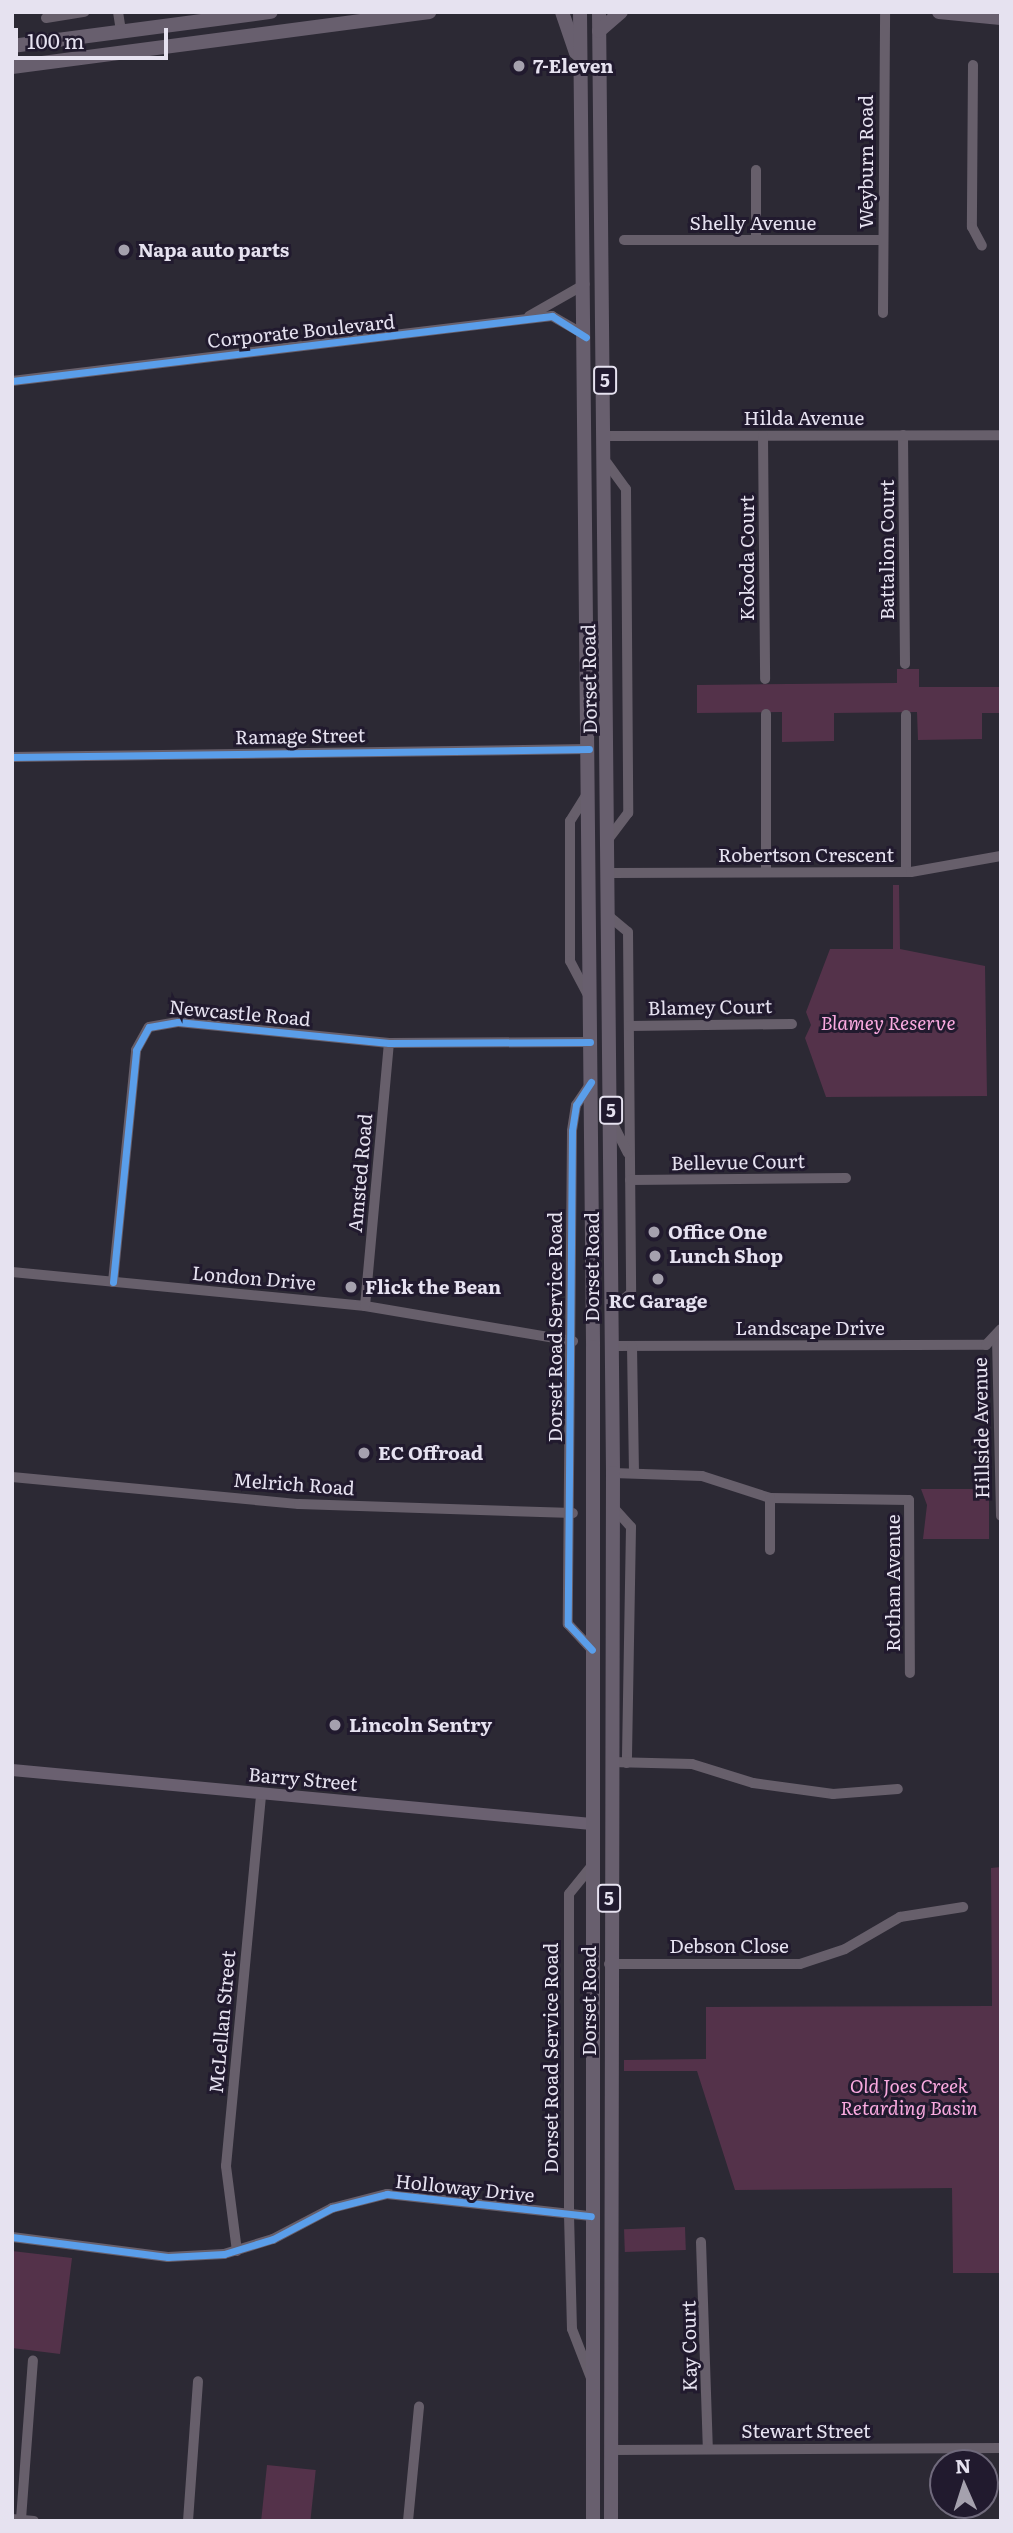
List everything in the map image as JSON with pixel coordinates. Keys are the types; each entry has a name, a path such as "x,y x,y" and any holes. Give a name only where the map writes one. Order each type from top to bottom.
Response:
{"main road":[{"path":"12,46 271,12"},
{"path":"12,67 429,12"},
{"path":"562,12 581,64"},
{"name":"Dorset Road","path":"580,12 586,282 593,1347 590,1868 593,2521"},
{"name":"Dorset Road","path":"599,12 607,436 610,837 613,1507 608,1964 611,2521"},
{"path":"599,31 621,12"},
{"path":"939,12 1001,18"},
{"path":"121,32 123,51"},
{"path":"587,436 607,436"},
{"path":"588,608 607,594"},
{"path":"589,748 609,748"},
{"path":"589,873 610,873"},
{"path":"593,1347 612,1346"},
{"path":"592,1650 611,1641"},
{"name":"Barry Street","path":"12,1770 591,1824"},
{"path":"591,1824 610,1825"},
{"path":"592,2450 611,2449"}],"street":[{"path":"46,18 85,12"},
{"path":"118,12 121,32"},
{"name":"Weyburn Road","path":"883,313 885,12"},
{"path":"972,65 972,227 982,246"},
{"path":"756,170 756,240"},
{"name":"Shelly Avenue","path":"624,240 883,240"},
{"name":"Corporate Boulevard","path":"519,321 573,296 586,282"},
{"name":"Corporate Boulevard","path":"12,381 519,321 563,319 586,337"},
{"name":"Battalion Court","path":"904,435 905,664"},
{"name":"Hilda Avenue","path":"607,436 1001,435"},
{"name":"Kokoda Court","path":"763,436 765,679"},
{"path":"607,463 625,480 626,516 628,813 610,837"},
{"path":"766,715 766,872"},
{"path":"906,715 906,872"},
{"name":"Ramage Street","path":"12,757 589,748"},
{"path":"589,792 570,821 570,961 590,999"},
{"name":"Robertson Crescent","path":"610,873 906,872 1001,856"},
{"path":"610,917 628,932 631,1293 611,1310"},
{"name":"Newcastle Road","path":"113,1282 140,1034 160,1021 389,1043 590,1042"},
{"name":"Blamey Court","path":"629,1026 792,1024"},
{"name":"Amsted Road","path":"365,1306 389,1043"},
{"name":"Dorset Road Service Road","path":"591,1082 573,1123 573,1513 568,1624 592,1650"},
{"path":"611,1119 629,1155"},
{"name":"Bellevue Court","path":"630,1181 846,1178"},
{"name":"London Drive","path":"12,1272 365,1306 573,1341"},
{"name":"Landscape Drive","path":"612,1346 986,1345 999,1334"},
{"name":"Hillside Avenue","path":"999,1334 1001,1516"},
{"path":"632,1346 634,1473"},
{"name":"Rothan Avenue","path":"613,1473 702,1476 770,1498 909,1500 910,1673"},
{"name":"Melrich Road","path":"12,1477 299,1504 573,1513"},
{"path":"770,1498 770,1550"},
{"path":"613,1507 631,1527 627,1763"},
{"path":"611,1762 692,1763 753,1783 834,1794 898,1789"},
{"name":"McLellan Street","path":"237,2251 226,2166 261,1795"},
{"name":"Dorset Road Service Road","path":"590,1868 569,1894 569,2215 572,2329 591,2378"},
{"name":"Debson Close","path":"608,1964 800,1964 845,1949 900,1917 963,1907"},
{"name":"Holloway Drive","path":"12,2237 167,2257 237,2251 332,2208 387,2194 591,2216"},
{"name":"Kay Court","path":"701,2242 708,2449"},
{"path":"33,2360 17,2519 33,2521"},
{"path":"188,2521 198,2381"},
{"path":"408,2521 419,2407"},
{"name":"Stewart Street","path":"611,2449 1001,2448"}],"green space":[{"path":"897,669 919,669 919,687 1001,687 1001,713 982,713 982,739 918,740 917,712 834,713 834,741 782,742 782,712 697,713 697,685 897,683"},
{"name":"Blamey Reserve","path":"893,885 899,885 900,949 985,966 987,1096 826,1097 805,1038 811,1025 806,1012 830,949 893,949"},
{"path":"921,1489 989,1489 989,1539 923,1539 927,1505"},
{"name":"Old Joes Creek Retarding Basin","path":"1001,1867 1001,2273 953,2273 952,2188 735,2190 697,2071 624,2071 624,2060 706,2059 706,2007 992,2006 991,1868"},
{"path":"685,2227 686,2250 625,2252 624,2229"},
{"path":"12,2251 72,2258 60,2354 12,2348"},
{"path":"267,2465 316,2470 310,2521 261,2521"}],"cycle path":[{"path":"12,381 552,316 586,337"},
{"path":"12,757 589,749"},
{"path":"113,1282 136,1050 149,1027 178,1022 389,1043 590,1042"},
{"path":"591,1082 576,1105 572,1131 568,1624 592,1650"},
{"path":"12,2237 168,2257 224,2254 273,2239 332,2208 387,2194 591,2216"}],"place":[{"name":"7-Eleven","path":"519,66"},
{"name":"Napa auto parts","path":"124,250"},
{"name":"Office One","path":"654,1232"},
{"name":"Lunch Shop","path":"655,1256"},
{"name":"RC Garage","path":"658,1279"},
{"name":"Flick the Bean","path":"351,1287"},
{"name":"EC Offroad","path":"364,1453"},
{"name":"Lincoln Sentry","path":"335,1725"}]}
